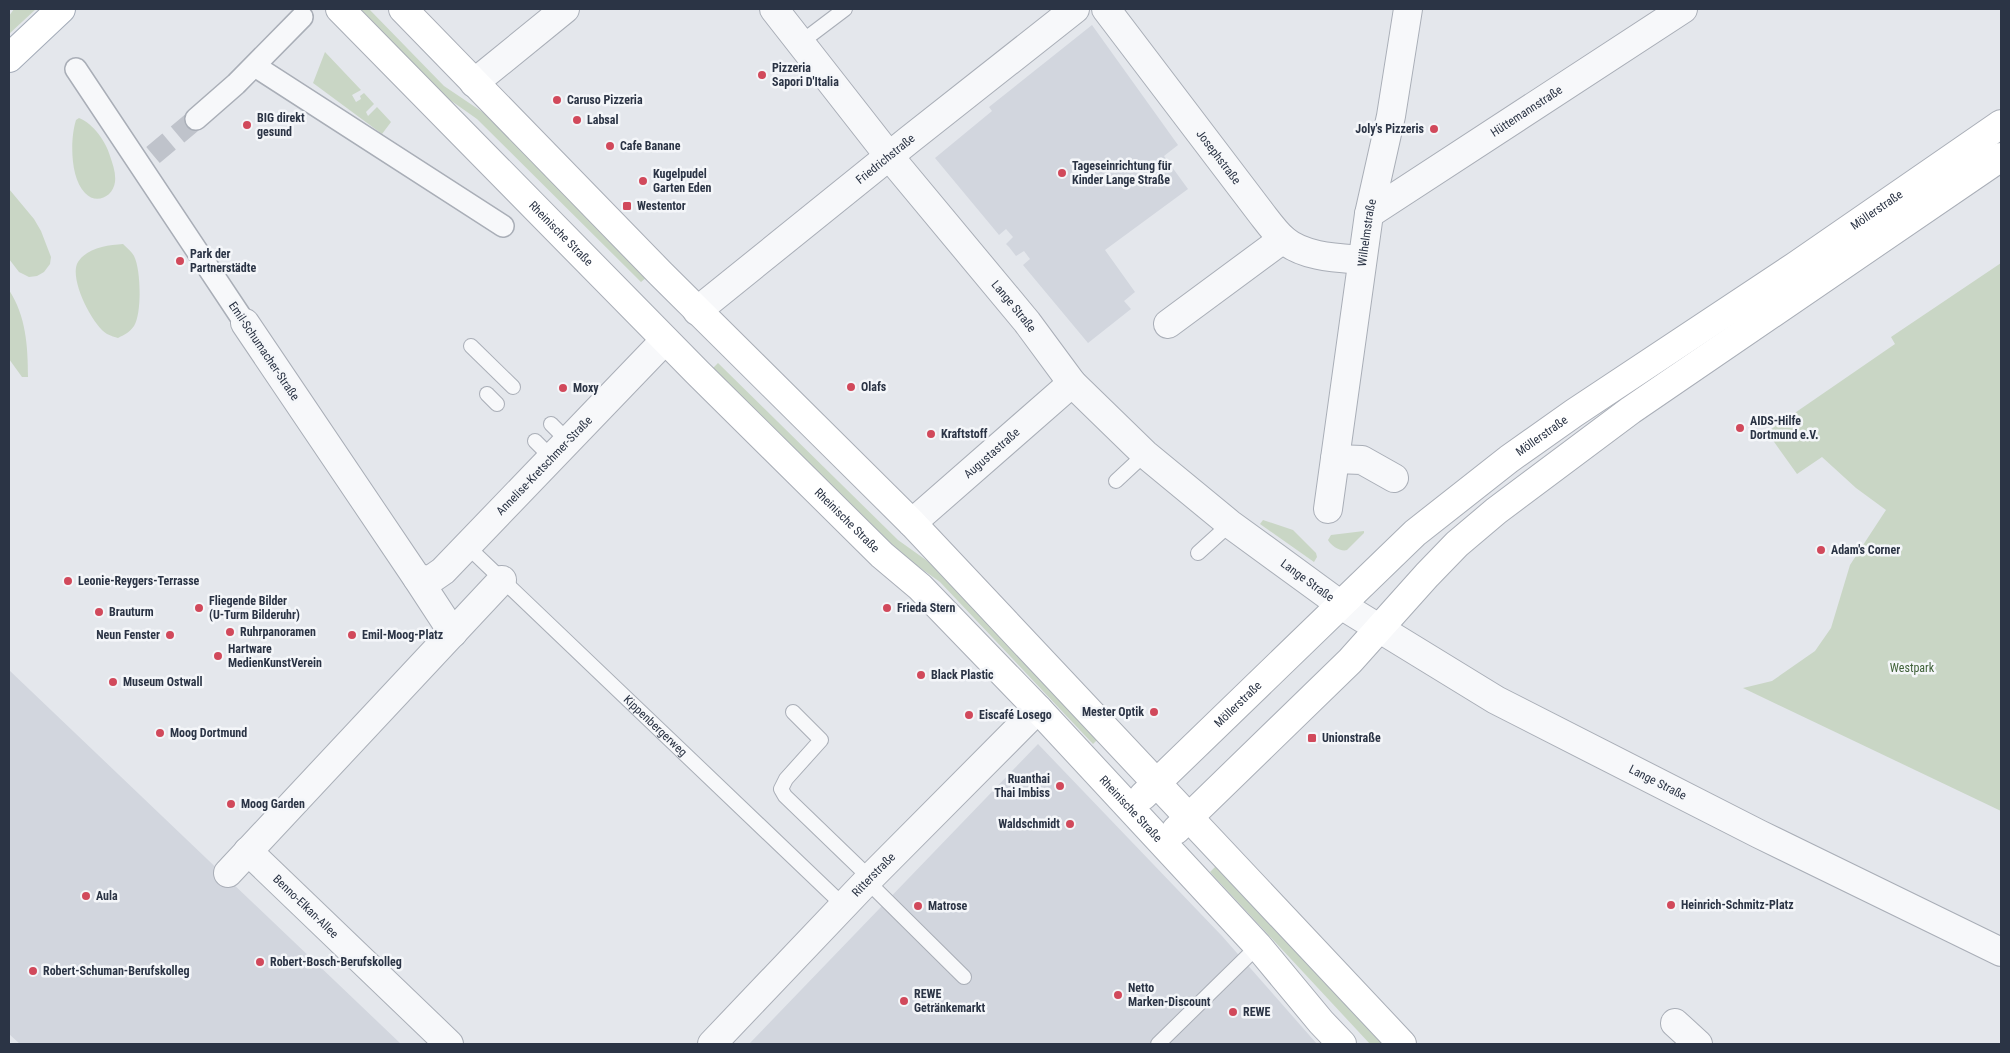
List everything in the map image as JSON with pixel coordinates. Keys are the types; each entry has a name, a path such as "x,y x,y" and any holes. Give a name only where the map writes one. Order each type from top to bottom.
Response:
{"main road":[{"path":"9,58 61,9"},
{"name":"Rheinische Straße","path":"340,9 665,340 882,555 920,587 1038,709 1258,946 1321,1022 1342,1044"},
{"path":"402,9 697,311 912,523 1402,1044"},
{"name":"Möllerstraße","path":"1130,809 1415,534 1509,459 1574,413 1797,265 2001,124"},
{"path":"1162,843 1350,661 1427,574 1496,511 1631,410 2001,157"},
{"path":"665,340 697,311"}],"street":[{"path":"474,83 565,9"},
{"name":"Lange Straße","path":"774,9 889,156 1027,322 1072,384 1145,454 1230,524 1341,605 1496,700 1759,834 2001,952"},
{"name":"Friedrichstraße","path":"697,311 1075,9"},
{"name":"Josephstraße","path":"1106,9 1260,213 1283,239 1293,246 1311,252 1362,260"},
{"name":"Wilhelmstraße","path":"1328,509 1369,214 1391,116 1408,9"},
{"name":"Hüttemannstraße","path":"1369,214 1683,9"},
{"path":"196,119 254,66 272,40 302,17"},
{"path":"254,66 503,226"},
{"name":"Emil-Schumacher-Straße","path":"76,69 147,161 245,323 418,578 452,633"},
{"path":"1168,324 1283,239"},
{"name":"Annelise-Kretschmer-Straße","path":"418,578 430,580 443,571 468,547 552,441 665,340"},
{"name":"Augustastraße","path":"912,523 1072,384"},
{"path":"1335,459 1362,460 1394,478"},
{"path":"228,873 502,580"},
{"name":"Ritterstraße","path":"712,1044 868,879 1038,709"},
{"name":"Benno-Elkan-Allee","path":"248,851 449,1044"},
{"path":"1675,1023 1698,1044"}],"lane":[{"path":"800,43 845,9"},
{"path":"471,346 513,387"},
{"path":"1116,481 1145,454"},
{"path":"1198,553 1230,524"},
{"name":"Kippenbergerweg","path":"468,547 844,905"},
{"path":"793,712 821,740 786,779 781,789 964,977"},
{"path":"1158,1044 1258,946"}],"shaded area":[{"name":"Tageseinrichtung für Kinder Lange Straße","path":"1092,25 1178,145 1164,156 1188,189 1105,250 1135,292 1124,301 1131,309 1088,343 1023,265 1030,259 1024,251 1016,256 1006,244 1013,237 1006,229 999,235 935,158 992,111 989,107"},
{"path":"9,670 401,1044 20,1044 9,1034"},
{"path":"1038,744 1222,936 1317,1044 749,1044"}],"green space":[{"path":"14,9 36,9 9,34 9,16"},
{"path":"357,9 369,9 444,86 484,113 647,277 641,282 477,119 433,88"},
{"path":"325,52 361,90 352,95 356,102 361,99 360,96 364,93 374,104 366,112 368,116 377,107 391,122 382,134 313,83"},
{"path":"79,118 99,134 106,145 115,172 114,187 103,198 89,197 76,178 72,147 74,128 76,120"},
{"path":"9,189 34,219 51,257 50,264 44,272 37,276 29,277 19,272 9,259"},
{"path":"123,244 133,255 136,262 139,281 139,302 137,320 134,326 129,332 118,338 107,334 95,322 79,290 76,269 82,257 92,250 104,246"},
{"name":"Westpark","path":"2001,263 2001,811 1743,688 1772,681 1815,651 1831,628 1850,565 1886,510 1856,488 1822,457 1797,474 1767,432 1895,344 1891,337"},
{"path":"9,290 19,310 25,332 28,377 22,377 9,359"},
{"path":"718,363 898,540 940,570 1100,737 1093,744 940,582 898,552 712,369"},
{"path":"1263,520 1293,530 1316,553 1317,557 1314,562 1260,524"},
{"path":"1364,531 1347,550 1336,548 1328,540 1331,535"},
{"path":"1216,866 1384,1044 1370,1044 1210,872"}],"tunnel":[{"path":"153,155 196,119"}],"place":[{"name":"Pizzeria Sapori D'Italia","path":"762,75"},
{"name":"Caruso Pizzeria","path":"557,100"},
{"name":"Labsal","path":"577,120"},
{"name":"BIG direkt gesund","path":"247,125"},
{"name":"Joly's Pizzeris","path":"1434,129"},
{"name":"Cafe Banane","path":"610,146"},
{"name":"Tageseinrichtung für Kinder Lange Straße","path":"1062,173"},
{"name":"Kugelpudel Garten Eden","path":"643,181"},
{"name":"Westentor","path":"627,206"},
{"name":"Park der Partnerstädte","path":"180,261"},
{"name":"Olafs","path":"851,387"},
{"name":"Moxy","path":"563,388"},
{"name":"AIDS-Hilfe Dortmund e.V.","path":"1740,428"},
{"name":"Kraftstoff","path":"931,434"},
{"name":"Adam's Corner","path":"1821,550"},
{"name":"Leonie-Reygers-Terrasse","path":"68,581"},
{"name":"Fliegende Bilder (U-Turm Bilderuhr)","path":"199,608"},
{"name":"Frieda Stern","path":"887,608"},
{"name":"Brauturm","path":"99,612"},
{"name":"Ruhrpanoramen","path":"230,632"},
{"name":"Neun Fenster","path":"170,635"},
{"name":"Emil-Moog-Platz","path":"352,635"},
{"name":"Hartware MedienKunstVerein","path":"218,656"},
{"name":"Black Plastic","path":"921,675"},
{"name":"Museum Ostwall","path":"113,682"},
{"name":"Mester Optik","path":"1154,712"},
{"name":"Eiscafé Losego","path":"969,715"},
{"name":"Moog Dortmund","path":"160,733"},
{"name":"Unionstraße","path":"1312,738"},
{"name":"Ruanthai Thai Imbiss","path":"1060,786"},
{"name":"Moog Garden","path":"231,804"},
{"name":"Waldschmidt","path":"1070,824"},
{"name":"Aula","path":"86,896"},
{"name":"Heinrich-Schmitz-Platz","path":"1671,905"},
{"name":"Matrose","path":"918,906"},
{"name":"Robert-Bosch-Berufskolleg","path":"260,962"},
{"name":"Robert-Schuman-Berufskolleg","path":"33,971"},
{"name":"Netto Marken-Discount","path":"1118,995"},
{"name":"REWE Getränkemarkt","path":"904,1001"},
{"name":"REWE","path":"1233,1012"}]}
